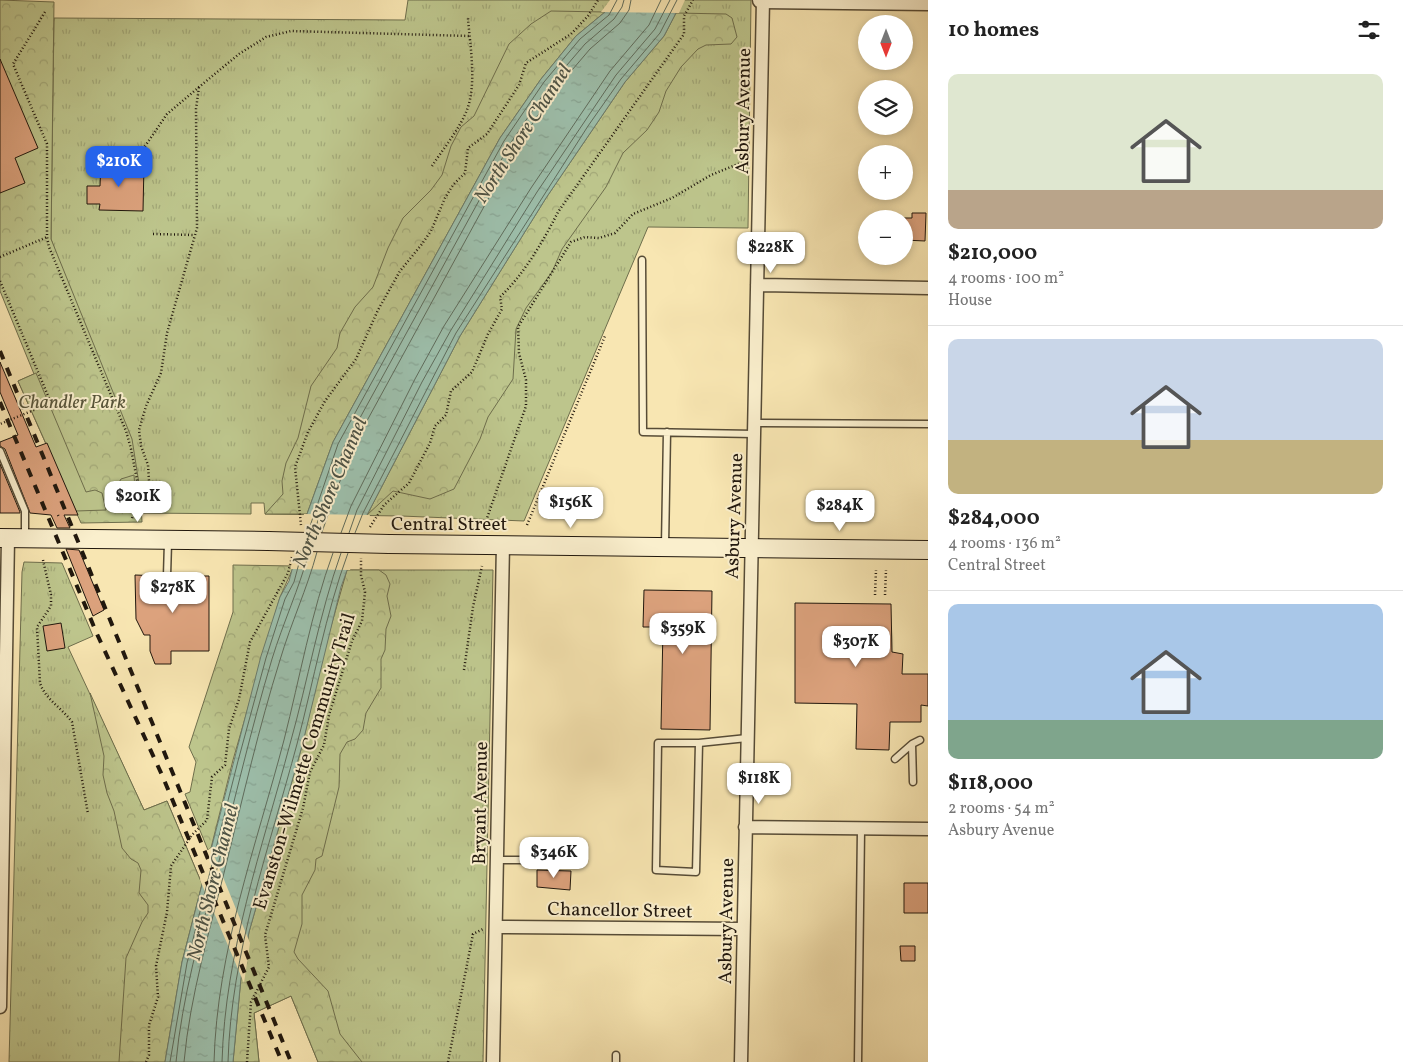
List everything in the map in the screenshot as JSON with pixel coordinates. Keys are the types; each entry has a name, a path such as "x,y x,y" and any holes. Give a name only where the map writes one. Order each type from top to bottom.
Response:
{"main road":[{"name":"Central Street","path":"11,538 928,550"}],"street":[{"path":"762,0 928,2"},
{"name":"Asbury Avenue","path":"741,1062 762,0"},
{"path":"757,285 928,288"},
{"path":"0,1007 1,828 11,538"},
{"name":"Bryant Avenue","path":"493,1062 503,544"},
{"path":"745,827 928,830"},
{"name":"Chancellor Street","path":"496,927 743,929"}],"lane":[{"path":"642,260 642,432 928,424"},
{"path":"665,546 667,432"},
{"path":"0,451 26,511 11,538"},
{"path":"168,540 168,576"},
{"path":"699,743 696,872 656,870 658,743 699,743 747,738"},
{"path":"895,759 912,744 920,740"},
{"path":"912,744 913,782"},
{"path":"858,1062 861,830"},
{"path":"497,860 564,860"}],"path":[{"path":"301,527 295,467 308,432 325,401 356,359 392,284 431,231 445,198 453,185 465,173 468,148 487,134 519,85 526,63 571,34 588,16 598,0"},
{"path":"367,531 384,506 409,483 430,443 435,426 446,415 451,391 472,372 488,334 502,309 500,298 541,243 558,212 684,34 684,16 693,0"},
{"path":"45,12 13,64 47,144 47,237 126,431 132,448 140,495"},
{"path":"432,166 466,112 472,78 468,18"},
{"path":"134,161 166,114 239,54 266,37 291,32 469,36"},
{"path":"132,518 140,495 144,492 148,481 148,465 140,446 139,430 146,406 160,373 166,333 196,228 196,109 199,87"},
{"path":"485,524 526,406 526,380 519,353 518,327 571,242 585,237 599,238 615,233 633,214 672,198 711,175 744,162"},
{"path":"153,234 194,235"},
{"path":"0,257 47,237"},
{"path":"0,282 51,402 0,424"},
{"path":"528,525 605,336"},
{"name":"Evanston-Wilmette Community Trail","path":"247,1062 251,1002 269,967 265,935 303,808 310,772 324,745 329,715 352,641 362,621 365,592 361,575 361,554"},
{"path":"146,1062 149,1055 149,1026 158,997 156,966 167,912 171,866 192,835 207,820 212,777 225,766 229,729 237,707 250,642 258,624 288,573 293,555"},
{"path":"43,560 51,595 51,606 36,627 40,683 42,692 65,712 72,722 88,814"},
{"path":"464,670 473,607 479,587 482,566"},
{"path":"875,595 876,570"},
{"path":"886,570 886,595"},
{"path":"448,1062 473,934 478,930 496,927"}],"green space":[{"name":"Chandler Park","path":"0,0 54,2 51,239 132,439 140,490 142,522 81,523 18,381 34,374 0,291"},
{"path":"408,0 751,0 748,228 648,227 524,521 401,516 265,514 264,503 251,503 251,514 142,513 140,490 51,239 54,18 405,20"},
{"path":"551,11 605,12 576,36 541,79 500,138 333,442 307,514 265,514 283,494 282,481 286,463 298,438 311,386 337,348 340,333 355,307 373,287 388,248 403,218 431,190 442,175 451,146 461,127 474,116 509,44 531,24"},
{"path":"676,13 726,14 732,18 737,37 731,44 706,45 698,49 681,67 666,91 659,112 647,130 623,153 606,187 562,249 552,272 526,308 516,329 513,379 488,417 480,439 454,489 430,499 393,491 367,515 460,336 546,198 625,82 664,36"},
{"path":"36,373 86,492 95,490 102,493 106,510 76,511 18,381"},
{"path":"134,475 134,499 124,510 118,484 121,479"},
{"path":"24,562 62,563 93,636 68,647 144,810 167,801 241,977 347,570 493,570 483,1062 318,1062 291,996 254,1013 259,1062 9,1062 22,572"},
{"path":"233,565 294,566 280,597 233,760 211,848 208,850 185,794 190,792 196,762 189,747 233,612"},
{"path":"347,570 379,570 386,575 390,584 387,596 391,616 386,629 385,650 381,659 381,688 366,713 363,730 355,739 347,742 340,754 339,787 322,856 316,859 315,870 302,895 302,924 294,952 298,959 328,991 340,1034 362,1062 318,1062 291,996 254,1013 259,1062 233,1062 241,978 249,932 302,746 324,651"},
{"path":"90,693 144,810 167,801 202,884 182,962 165,1062 119,1062 126,958 148,913 148,905 139,893 141,870 138,863 131,859 122,848 114,811 103,775 104,756"}],"water":[{"name":"North Shore Channel","path":"614,0 676,13 664,36 625,82 546,198 460,336 367,515 341,587 302,746 249,932 241,978 233,1062 165,1062 182,962 261,656 280,597 289,581 307,514 333,442 500,138 541,79 576,36 605,12"}],"pier":[{"path":"610,0 685,0 679,13 601,12"},
{"path":"304,514 370,515 350,570 290,569"},
{"path":"211,848 250,943 244,983 200,880 208,850"}],"building":[{"path":"0,59 38,148 15,158 25,183 0,193"},
{"path":"101,162 144,164 143,211 99,210 100,204 87,204 87,186 100,186"},
{"path":"913,213 926,213 925,241 913,240"},
{"path":"0,362 36,447 47,443 78,515 64,515 70,528 57,528 51,515 30,513 5,449 0,446 0,442 18,435 0,392"},
{"path":"0,464 20,512 20,513 0,513"},
{"path":"66,549 79,550 104,610 93,616"},
{"path":"135,575 162,576 167,581 172,576 209,576 209,651 171,651 171,664 155,664 150,651 150,635 144,635 136,619"},
{"path":"644,590 712,591 710,730 661,729 663,627 643,627"},
{"path":"795,603 891,604 892,652 903,654 902,674 928,674 928,706 921,705 921,722 890,722 889,750 856,749 857,704 795,703"},
{"path":"61,623 65,648 47,651 43,626"},
{"path":"537,870 571,871 570,890 537,887"},
{"path":"904,883 928,883 928,913 904,913"},
{"path":"900,946 915,946 915,961 901,961"}],"railway":[{"path":"0,351 291,1062"},
{"path":"0,402 97,634 162,775 282,1062"}]}
